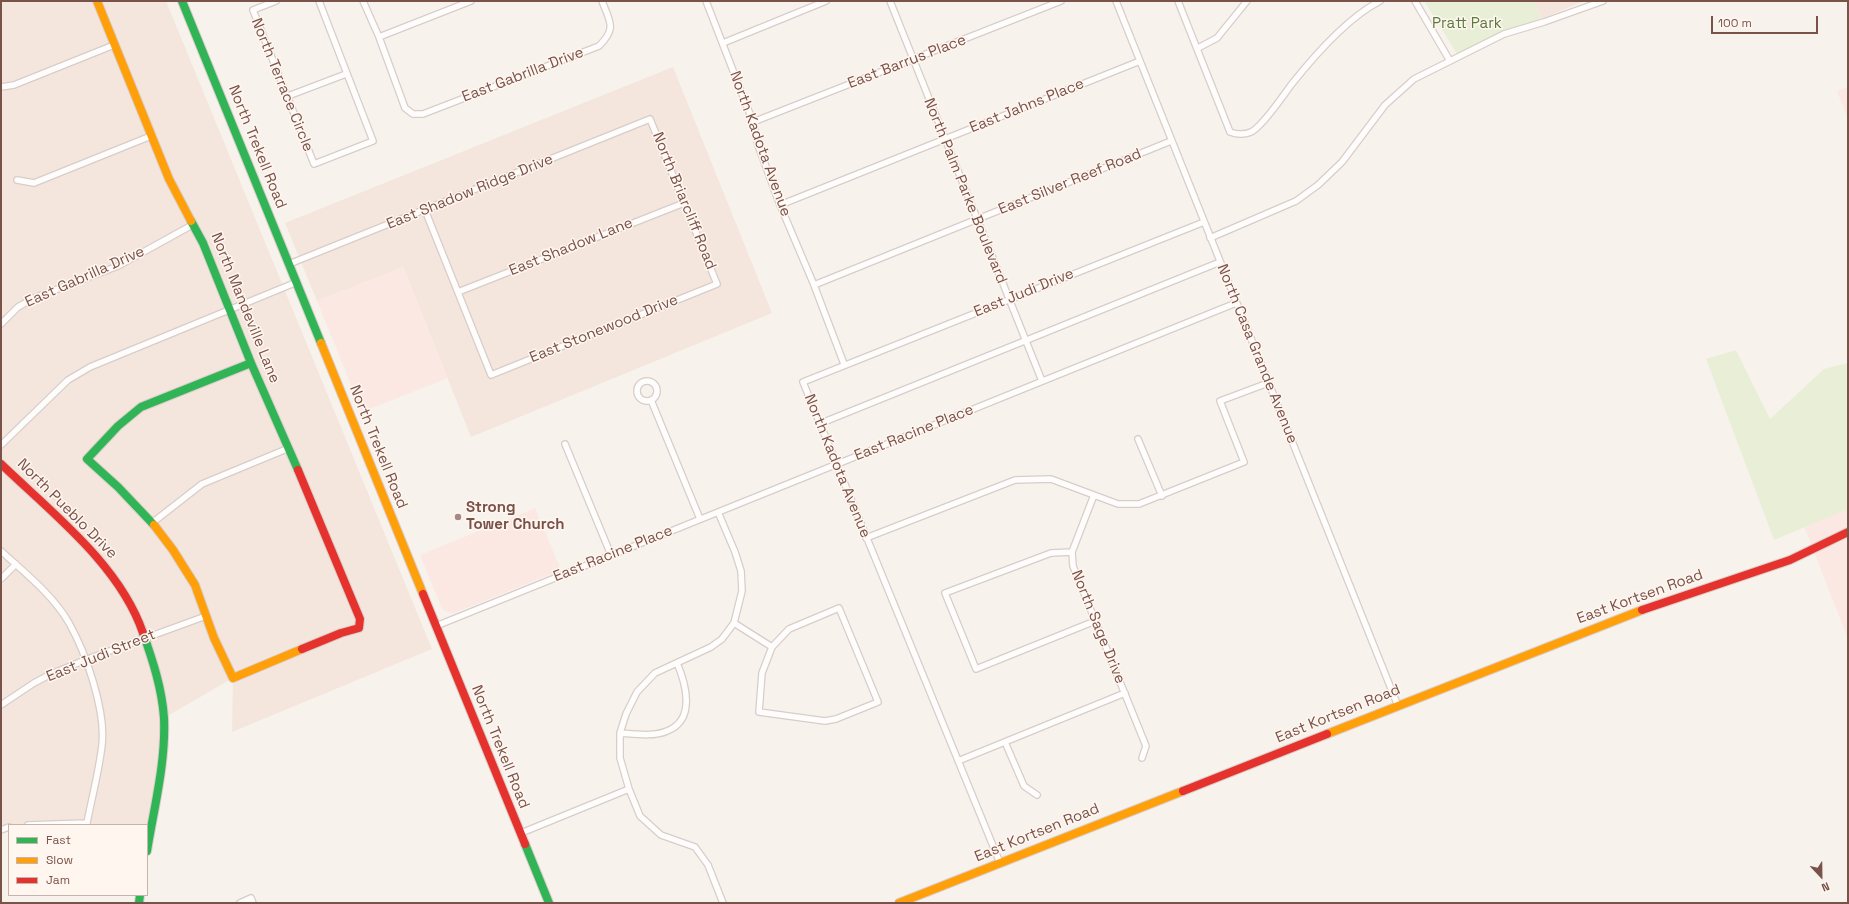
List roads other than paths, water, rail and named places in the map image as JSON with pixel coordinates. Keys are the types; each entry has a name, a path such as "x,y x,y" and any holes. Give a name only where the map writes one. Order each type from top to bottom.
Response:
{"street":[{"name":"North Mandeville Lane","path":"97,1 169,179 194,224 251,363 312,501 360,620 358,628 341,633 234,678 206,616"},
{"name":"North Trekell Road","path":"182,1 549,903"},
{"name":"North Terrace Circle","path":"276,1 253,10 314,164 373,141 319,1"},
{"path":"363,1 379,37 471,1"},
{"name":"East Gabrilla Drive","path":"379,37 405,108 414,114 423,114 599,46 610,36 611,24 602,1"},
{"name":"North Kadota Avenue","path":"706,1 753,122 758,145 780,205 814,285 844,364 802,382 1000,863"},
{"path":"723,43 826,1"},
{"name":"North Palm Parke Boulevard","path":"890,1 944,140 1042,381"},
{"name":"East Barrus Place","path":"753,122 1061,1"},
{"name":"North Casa Grande Avenue","path":"1116,1 1398,706"},
{"path":"1178,1 1198,48 1230,132 1239,135 1252,132 1263,121 1305,67 1338,33 1380,1"},
{"path":"1198,48 1217,38 1247,1"},
{"path":"1415,1 1450,61"},
{"path":"1210,238 1269,214 1302,197 1318,185 1342,162 1385,104 1414,79 1504,34 1544,22 1603,1"},
{"path":"1,87 14,85 114,45"},
{"name":"East Jahns Place","path":"780,205 1140,61"},
{"path":"288,96 346,74"},
{"name":"East Shadow Ridge Drive","path":"289,264 650,119"},
{"name":"North Briarcliff Road","path":"650,119 717,284"},
{"path":"17,180 34,183 151,136"},
{"name":"East Silver Reef Road","path":"814,285 1171,141"},
{"name":"East Shadow Lane","path":"458,292 684,203"},
{"path":"425,210 458,292"},
{"name":"East Judi Drive","path":"844,364 1204,222"},
{"name":"East Gabrilla Drive","path":"1,324 18,307 34,298 118,266 194,224"},
{"path":"819,424 1220,262"},
{"path":"1,445 68,380 90,366 297,282"},
{"name":"East Stonewood Drive","path":"458,292 491,375 717,284"},
{"name":"East Racine Place","path":"436,626 1236,303"},
{"path":"206,616 195,586 181,562 152,523 107,476 87,459 118,426 141,407 251,363"},
{"path":"866,538 1015,480 1051,479 1118,504 1139,504 1162,496 1244,462 1220,402 1268,382"},
{"path":"651,400 700,519"},
{"path":"1138,439 1162,496"},
{"path":"565,444 611,555"},
{"path":"152,523 202,484 289,448"},
{"name":"North Pueblo Drive","path":"1,464 95,554 116,580 132,606 145,638 157,672 164,718 163,754 148,845"},
{"name":"North Sage Drive","path":"1094,495 1072,552 1073,566 1146,746 1142,758"},
{"path":"718,512 735,552 741,572 742,592 734,623 722,639 711,647 655,674 637,692 626,714 620,733 620,758 629,789 640,816 661,835 695,847 708,865 724,903"},
{"name":"East Kortsen Road","path":"899,903 1660,603 1790,560 1810,552 1848,532"},
{"path":"1,551 42,589 69,623 85,660 97,695 101,720 102,744 87,823 58,824"},
{"path":"1072,552 1051,553 945,593 976,669 1095,621"},
{"path":"1,580 16,564"},
{"path":"839,608 878,702 836,719 826,721 759,712 762,673 772,647 789,629 839,608"},
{"name":"East Judi Street","path":"1,705 34,683 85,660 206,616"},
{"path":"734,623 772,647"},
{"path":"620,733 648,734 666,732 677,726 683,717 687,694 684,679 676,663"},
{"path":"958,761 1125,693"},
{"path":"1005,742 1024,786 1037,795"},
{"path":"521,833 629,789"},
{"path":"240,903 252,901"}],"place":[{"name":"Strong Tower Church","path":"458,517"}],"park label":[{"name":"Pratt Park","path":"1467,24"}]}
